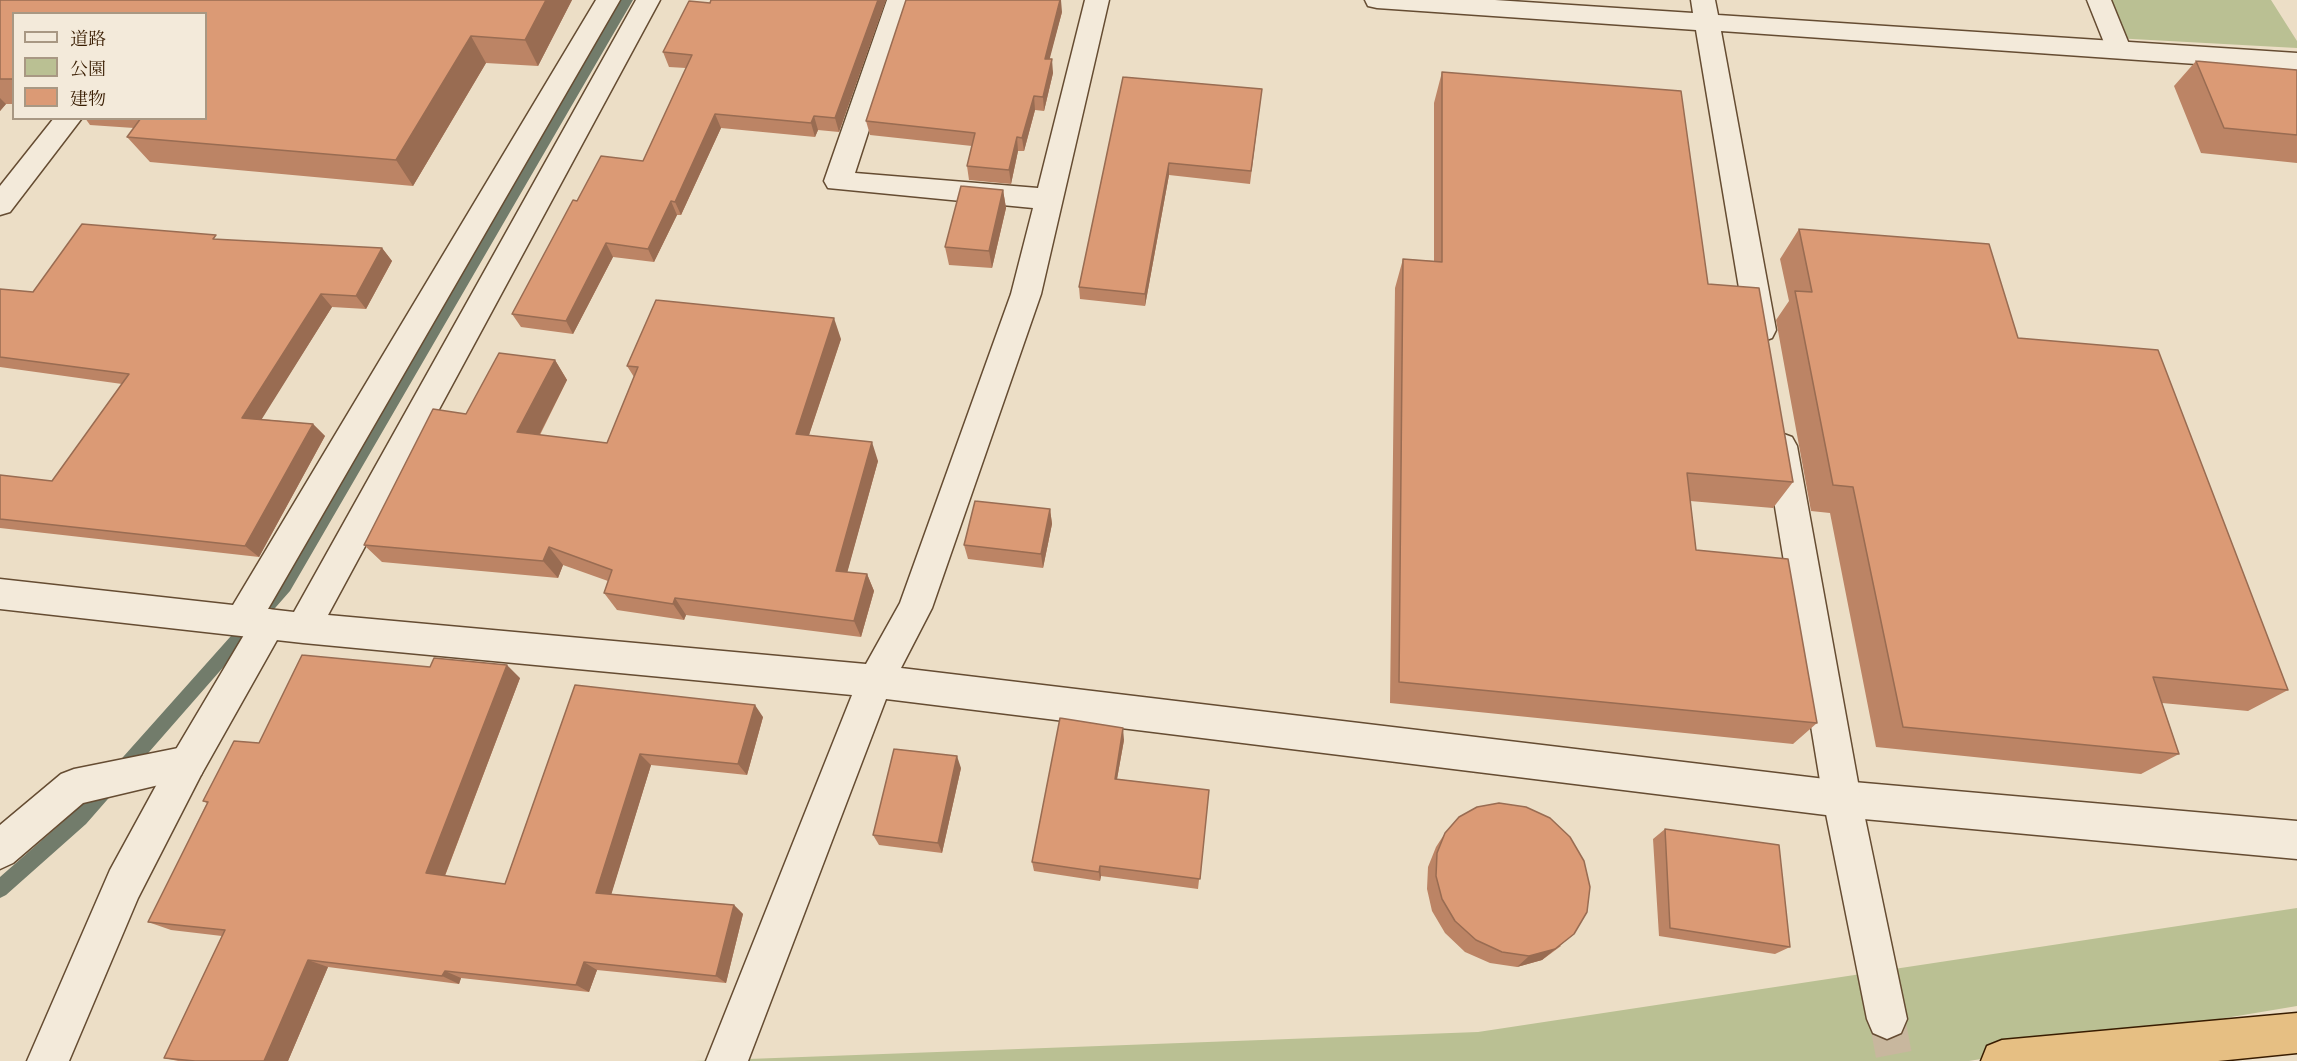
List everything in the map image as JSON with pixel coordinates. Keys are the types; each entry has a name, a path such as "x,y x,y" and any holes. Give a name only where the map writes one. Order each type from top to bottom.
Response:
{"highway":[{"path":"2002,1061 2297,1033"}],"street":[{"path":"271,624 608,0"},
{"path":"48,1061 124,884 188,763 648,0"},
{"path":"899,0 838,181 1049,199"},
{"path":"727,1061 875,681 915,608 1026,294 1097,0"},
{"path":"1379,0 1705,11 2118,49 2297,62"},
{"path":"2098,0 2118,49"},
{"path":"1705,11 1766,363"},
{"path":"0,205 67,120"},
{"path":"1777,422 1842,799 1887,1019"},
{"path":"0,594 271,624 875,681 1842,799 2297,840"},
{"path":"0,850 74,787 188,763"}],"green space":[{"path":"2099,0 2271,0 2297,41 2297,48 2114,38"},
{"path":"2297,908 2297,1006 1969,1061 694,1061 1478,1032"}],"building":[{"path":"0,0 546,0 525,40 471,36 396,160 127,137 140,120 207,120 207,12 12,12 12,79 0,79"},
{"path":"711,0 878,0 835,118 814,116 811,123 715,114 675,202 671,201 648,249 606,243 566,321 512,314 573,200 577,201 601,156 643,161 692,55 663,52 689,1 710,3"},
{"path":"906,0 1060,0 1045,59 1052,59 1043,97 1034,96 1022,138 1017,137 1009,170 967,166 975,133 866,121"},
{"path":"2196,61 2297,70 2297,135 2224,128"},
{"path":"1442,72 1681,91 1708,284 1759,288 1793,482 1687,473 1696,550 1788,559 1817,723 1399,682 1403,259 1442,262"},
{"path":"1123,77 1262,89 1251,171 1169,163 1145,294 1079,287"},
{"path":"961,186 1003,190 989,251 945,247"},
{"path":"82,224 216,235 213,239 382,248 356,296 321,294 242,418 313,424 245,546 0,519 0,475 52,481 129,374 0,357 0,289 33,292"},
{"path":"1799,229 1989,244 2018,338 2158,350 2288,690 2153,677 2179,754 1903,727 1853,487 1833,485 1795,291 1812,292"},
{"path":"656,300 834,318 796,434 872,442 836,571 867,574 854,621 675,598 673,604 604,593 612,570 549,547 543,561 364,545 433,409 466,414 499,353 555,360 517,432 607,443 638,367 627,366"},
{"path":"975,501 1050,509 1041,554 964,545"},
{"path":"302,655 430,667 434,658 507,665 426,873 505,884 575,685 755,705 738,764 640,754 596,893 734,905 716,976 584,962 576,985 445,971 442,976 308,960 264,1061 195,1061 164,1058 225,930 148,922 208,802 203,801 234,741 259,743"},
{"path":"1060,718 1123,728 1115,779 1209,790 1200,879 1100,866 1099,872 1032,862"},
{"path":"894,749 957,756 938,843 873,835"},
{"path":"1499,803 1526,807 1550,818 1570,837 1584,861 1590,887 1587,912 1574,934 1555,949 1529,956 1502,952 1476,940 1455,921 1442,899 1436,876 1437,853 1445,833 1459,817 1477,807"},
{"path":"1665,829 1779,845 1790,947 1670,928"}],"waterway":[{"path":"0,889 80,818 285,586 627,0"}],"tunnel":[{"path":"1887,1019 1895,1061"}]}
